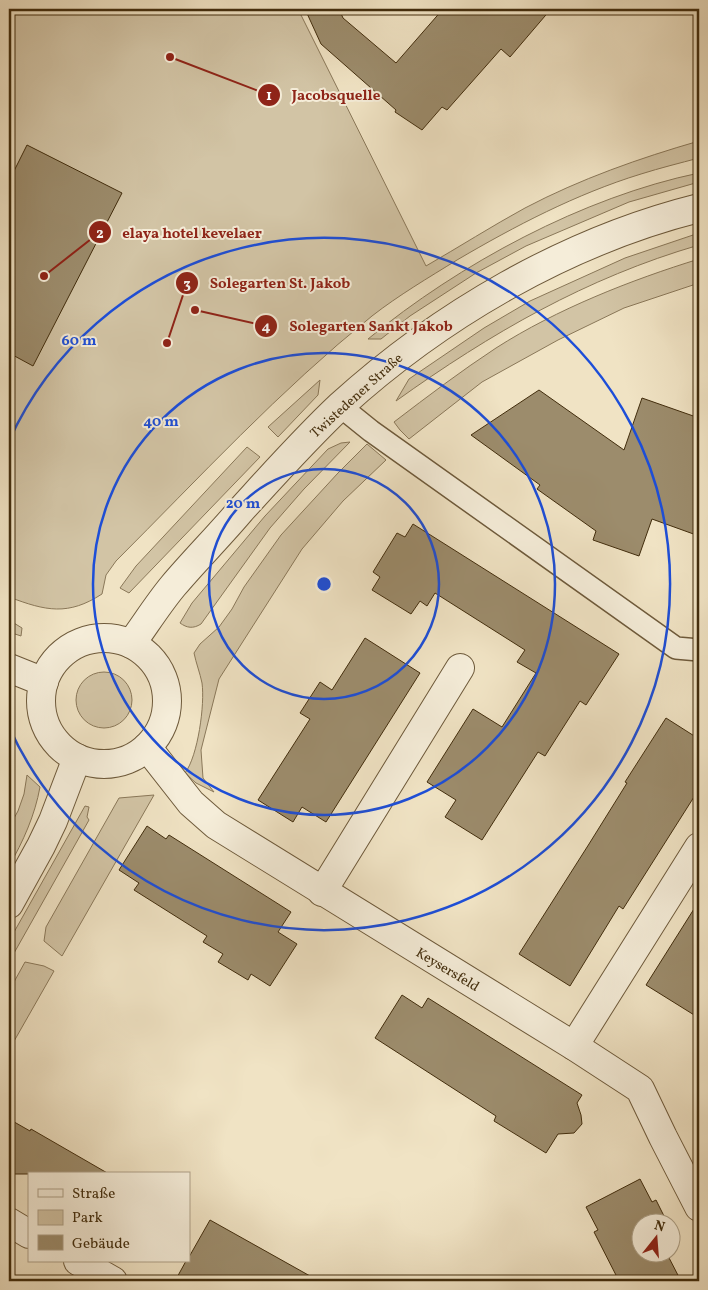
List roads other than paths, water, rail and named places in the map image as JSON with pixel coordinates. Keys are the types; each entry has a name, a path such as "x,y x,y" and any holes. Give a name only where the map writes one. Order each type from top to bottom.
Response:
{"street":[{"name":"Twistedener Straße","path":"132,644 172,587 284,462 340,406 418,341 466,309 514,282 571,254 633,228 699,208"},
{"path":"111,638 132,644 149,656 161,673 167,693 166,714 158,734 147,747 129,759 112,764 94,763 77,758 62,748 50,734 41,700 44,682 54,663 69,649 89,640 111,638"},
{"path":"9,668 44,682"},
{"path":"322,892 460,668"},
{"name":"Keysersfeld","path":"147,747 192,803 216,825 574,1046 640,1089 662,1137 699,1207"},
{"path":"9,904 53,821 77,758"},
{"path":"574,1046 699,847"},
{"path":"9,1222 28,1233"},
{"path":"80,1262 113,1281"}],"lane":[{"path":"340,406 387,442 676,648 699,650"}],"place":[{"name":"Jacobsquelle","path":"170,57"},
{"name":"elaya hotel kevelaer","path":"44,276"},
{"name":"Solegarten Sankt Jakob","path":"195,310"},
{"name":"Solegarten St. Jakob","path":"167,343"}]}
